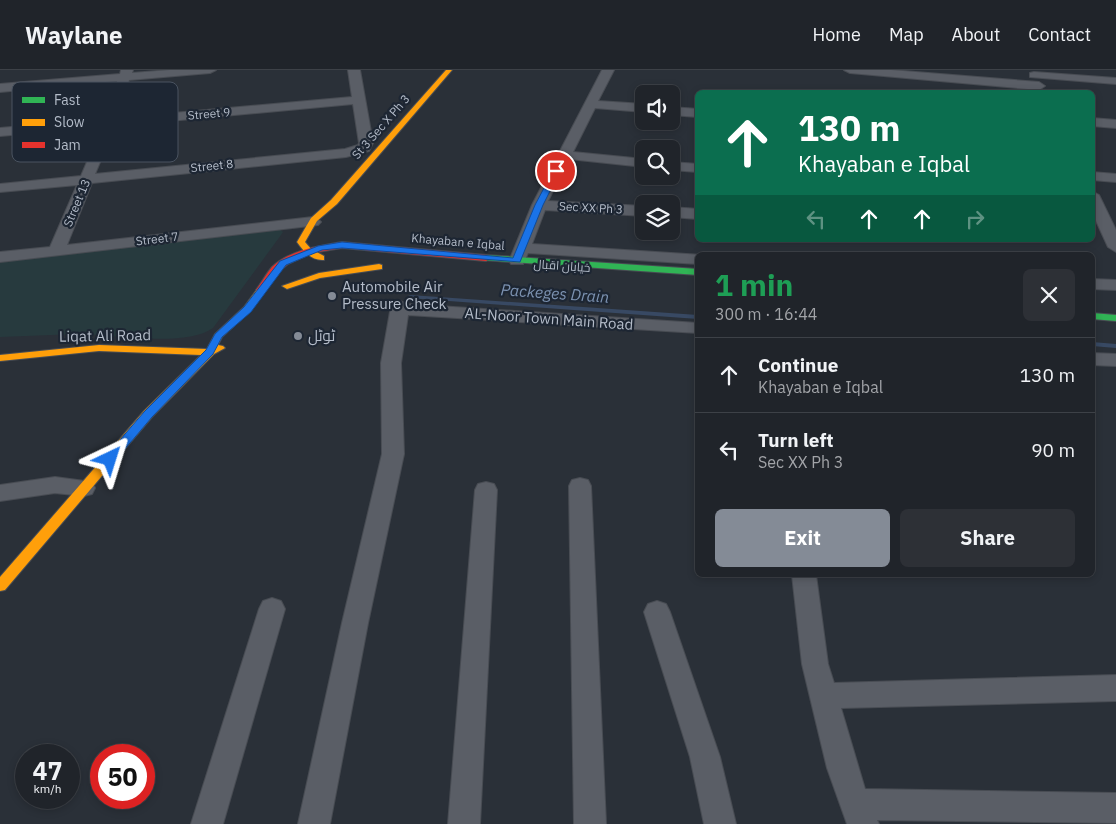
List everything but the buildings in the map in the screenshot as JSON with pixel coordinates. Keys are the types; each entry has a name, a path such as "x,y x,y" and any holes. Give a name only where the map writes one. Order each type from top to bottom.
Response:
{"main road":[{"name":"St 3 Sec X Ph 3","path":"308,252 301,242 335,211 381,150 449,70"},
{"path":"289,239 298,230 317,228"},
{"path":"351,235 387,249"},
{"name":"Khayaban e Iqbal","path":"273,274 283,263 308,252 334,245 519,254 695,272"},
{"path":"0,586 148,414 210,352 218,336 248,310 273,274 269,266 279,252"},
{"path":"308,252 317,257 372,263 384,268 319,276 284,289 289,278 308,252"},
{"path":"1095,316 1116,318"},
{"path":"210,352 232,343"},
{"name":"Liqat Ali Road","path":"0,358 99,348 210,352"}],"street":[{"path":"54,82 126,74 210,70"},
{"path":"354,70 357,100 365,140 364,148"},
{"name":"Sec XX Ph 3","path":"519,254 539,205 608,70"},
{"path":"850,70 1041,89"},
{"path":"1032,72 1041,89"},
{"path":"1032,72 1116,81"},
{"name":"Street 9","path":"178,116 357,100"},
{"path":"590,104 635,107"},
{"path":"680,112 695,113"},
{"path":"1095,122 1116,124"},
{"name":"Street 8","path":"0,188 346,153 364,148 381,150"},
{"path":"565,155 635,162"},
{"name":"Street 13","path":"56,251 94,162"},
{"path":"680,167 695,168"},
{"path":"1095,176 1116,178"},
{"name":"Sec XX Ph 3","path":"539,205 635,210"},
{"path":"1096,210 1114,242"},
{"path":"680,213 695,214"},
{"name":"Street 7","path":"0,257 317,228"},
{"path":"1095,239 1114,242"},
{"path":"519,254 695,259"},
{"path":"1095,284 1116,285"},
{"name":"AL-Noor Town Main Road","path":"314,824 393,454 391,363 400,308 695,328"},
{"path":"1095,358 1116,360"},
{"path":"0,493 55,484 84,488"},
{"path":"580,486 590,824"},
{"path":"464,824 486,490"},
{"path":"804,577 815,664 842,768 859,814 1116,808"},
{"path":"207,824 272,609"},
{"path":"657,612 706,757 720,824"},
{"path":"824,696 1116,688"}],"green space":[{"path":"278,228 283,232 281,235 213,328 201,334 167,339 77,334 0,337 0,262"}],"waterway":[{"name":"Packeges Drain","path":"410,297 695,317"},
{"name":"Packeges Drain","path":"1095,344 1116,346"}],"traffic: fast":[{"path":"486,258 695,272"},
{"path":"1095,316 1116,318"}],"traffic: slow":[{"path":"321,258 308,251 301,242 314,220 334,202 449,70"},
{"path":"287,286 319,276 379,267"},
{"path":"0,586 148,414 210,352 218,336 247,309 261,290"},
{"path":"0,358 99,348 210,352 220,348"}],"traffic: jam":[{"path":"261,290 275,269 292,258 317,249 342,245 486,258"}],"place":[{"name":"Automobile Air Pressure Check","path":"332,296"},
{"name":"ٹوٹل","path":"298,336"}],"route":[{"path":"110,459 148,414 210,352 218,336 248,310 278,267 283,263 308,252 334,245 516,260 539,205 556,171"}]}
